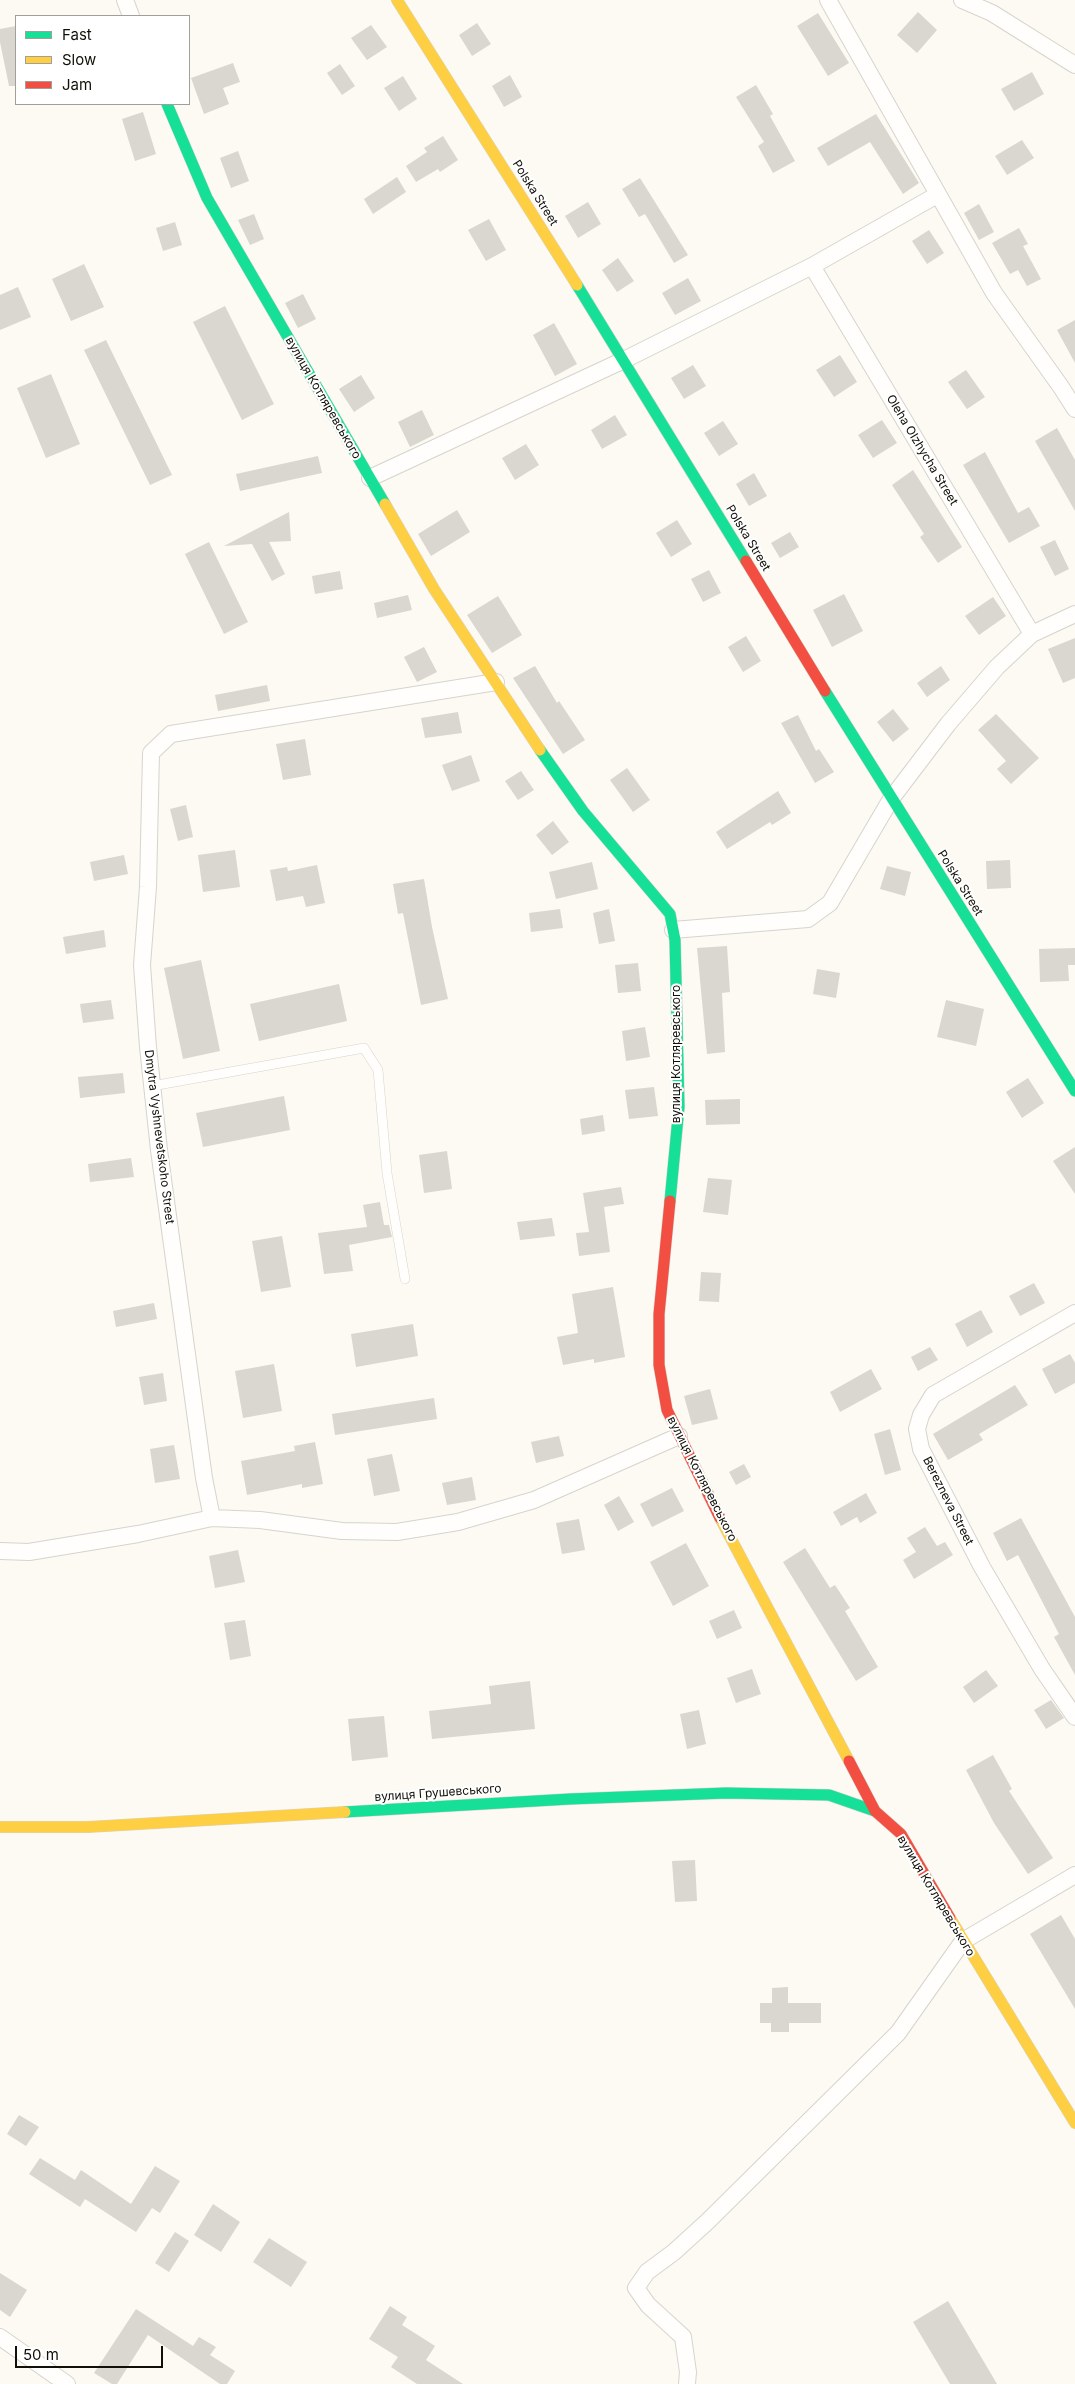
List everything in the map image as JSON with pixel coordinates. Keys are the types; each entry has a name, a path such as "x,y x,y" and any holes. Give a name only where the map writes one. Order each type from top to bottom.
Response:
{"street":[{"path":"125,0 131,15"},
{"name":"Polska Street","path":"397,0 624,360 891,799 1075,1091"},
{"path":"828,0 994,293 1062,387 1075,409"},
{"path":"962,0 992,14 1071,58"},
{"name":"вулиця Котляревського","path":"168,105 207,198 434,589 546,759 583,811 670,914 673,930 679,1107 659,1314 660,1365 667,1410 875,1811 901,1834 963,1941 1075,2123"},
{"path":"370,478 624,360 812,266 937,195"},
{"name":"Oleha Olzhycha Street","path":"812,266 1032,634"},
{"path":"673,930 808,919 830,903 891,799 948,724 997,667 1032,634 1075,614"},
{"name":"Dmytra Vyshnevetskoho Street","path":"212,1518 204,1478 152,1086 142,965 148,887 151,753 172,734 496,682"},
{"name":"Berezneva Street","path":"1075,1313 933,1395 921,1415 917,1429 921,1450 982,1567 1042,1669 1075,1717"},
{"path":"0,1551 29,1552 138,1534 212,1518 260,1520 342,1531 378,1532 397,1532 458,1522 534,1500 679,1436"},
{"name":"вулиця Грушевського","path":"0,1828 108,1826 570,1799 726,1793 829,1795 875,1811"},
{"path":"687,2384 688,2372 683,2337 648,2305 636,2288 647,2272 674,2252 708,2221 898,2033 963,1941 1075,1875"},
{"path":"0,2338 67,2384"}],"lane":[{"path":"152,1086 364,1048 378,1070 387,1173 405,1279"}],"building":[{"path":"918,12 937,30 917,53 897,35"},
{"path":"818,13 849,63 828,76 797,26"},
{"path":"477,23 491,44 472,56 459,35"},
{"path":"371,25 387,47 367,60 351,38"},
{"path":"15,26 15,86 9,86 0,42 0,29"},
{"path":"233,63 240,82 223,88 229,104 204,114 191,78"},
{"path":"340,64 355,86 342,95 327,73"},
{"path":"1032,72 1044,94 1014,111 1001,89"},
{"path":"510,75 522,97 504,107 492,86"},
{"path":"403,76 417,99 399,111 384,88"},
{"path":"756,85 773,114 770,116 795,161 773,173 758,146 764,142 736,97"},
{"path":"143,112 156,154 135,161 122,119"},
{"path":"876,114 919,183 903,194 870,142 828,166 817,148"},
{"path":"443,136 458,160 440,172 438,169 416,182 406,166 427,152 424,148"},
{"path":"1022,140 1034,158 1007,175 995,156"},
{"path":"238,151 249,181 231,188 220,158"},
{"path":"397,177 406,192 373,214 364,199"},
{"path":"640,178 688,255 674,263 645,214 639,217 622,189"},
{"path":"588,202 601,224 578,238 565,216"},
{"path":"979,204 994,232 979,240 964,213"},
{"path":"254,214 264,239 250,245 238,220"},
{"path":"489,219 506,250 486,261 468,230"},
{"path":"175,222 182,245 163,251 156,228"},
{"path":"1019,228 1028,244 1023,246 1041,279 1027,286 1018,270 1010,274 992,243"},
{"path":"929,230 944,253 927,264 912,241"},
{"path":"618,258 634,281 617,292 602,270"},
{"path":"84,264 104,307 71,321 52,279"},
{"path":"688,278 701,301 675,315 662,293"},
{"path":"18,287 31,317 0,330 0,295"},
{"path":"303,294 316,319 298,328 285,303"},
{"path":"225,306 274,404 242,420 193,322"},
{"path":"1075,320 1075,363 1057,330"},
{"path":"554,323 577,364 555,376 533,335"},
{"path":"106,340 172,475 150,485 84,350"},
{"path":"840,355 857,382 834,397 816,370"},
{"path":"693,365 706,386 684,399 671,378"},
{"path":"966,370 985,397 967,409 948,382"},
{"path":"51,374 80,444 46,458 17,388"},
{"path":"361,375 375,398 354,412 339,389"},
{"path":"422,410 434,435 410,447 398,422"},
{"path":"615,415 627,435 602,449 591,430"},
{"path":"882,420 897,443 873,458 858,435"},
{"path":"723,421 738,444 719,456 704,433"},
{"path":"1057,428 1075,460 1075,511 1035,441"},
{"path":"526,444 539,465 515,480 502,458"},
{"path":"985,452 1018,513 1029,507 1040,526 1009,543 963,465"},
{"path":"318,456 322,473 240,491 236,474"},
{"path":"913,470 962,547 938,563 920,537 924,534 892,485"},
{"path":"754,473 767,496 749,506 736,484"},
{"path":"457,510 470,532 431,556 418,534"},
{"path":"289,512 291,541 269,542 285,574 272,581 252,544 224,546"},
{"path":"677,520 692,544 671,557 656,533"},
{"path":"790,532 799,547 780,558 771,543"},
{"path":"1055,540 1069,569 1055,576 1040,547"},
{"path":"209,542 248,622 224,634 185,554"},
{"path":"709,570 721,593 703,602 691,579"},
{"path":"340,571 343,589 315,594 312,576"},
{"path":"844,594 863,631 832,647 813,610"},
{"path":"408,595 412,610 377,618 374,603"},
{"path":"498,596 522,635 492,653 467,615"},
{"path":"993,597 1006,616 979,635 965,616"},
{"path":"746,636 761,661 743,672 728,647"},
{"path":"1075,638 1075,678 1063,683 1048,649"},
{"path":"424,647 437,672 417,682 404,657"},
{"path":"535,666 557,703 559,701 585,740 563,754 513,678"},
{"path":"941,666 950,680 927,697 917,683"},
{"path":"267,685 270,701 218,711 215,695"},
{"path":"893,709 909,729 893,742 877,722"},
{"path":"458,712 462,733 425,738 421,718"},
{"path":"996,714 1039,758 1011,784 997,769 1006,761 978,730"},
{"path":"798,715 816,751 819,749 834,772 815,783 781,723"},
{"path":"305,739 311,775 283,780 276,744"},
{"path":"471,755 480,781 452,791 442,765"},
{"path":"627,768 650,800 633,812 610,780"},
{"path":"521,771 534,790 518,800 505,781"},
{"path":"778,791 791,813 772,825 770,822 727,849 716,832"},
{"path":"186,805 193,837 178,841 170,809"},
{"path":"553,821 569,842 552,855 536,835"},
{"path":"235,850 240,887 203,892 198,855"},
{"path":"124,855 128,874 94,881 90,862"},
{"path":"1010,860 1011,888 987,889 986,861"},
{"path":"592,862 598,889 556,899 549,872"},
{"path":"317,865 325,903 306,907 303,896 276,901 270,870 287,867 288,871"},
{"path":"887,866 911,872 905,896 880,889"},
{"path":"424,879 432,927 448,999 421,1005 403,913 398,914 393,884"},
{"path":"560,909 563,928 531,932 529,913"},
{"path":"609,909 615,941 599,944 593,913"},
{"path":"104,930 106,947 66,954 63,937"},
{"path":"727,946 730,992 722,993 725,1052 707,1054 697,948"},
{"path":"1075,948 1075,965 1068,965 1069,981 1040,982 1039,949"},
{"path":"201,960 220,1051 183,1059 164,968"},
{"path":"638,963 641,991 618,993 615,965"},
{"path":"817,969 840,973 836,998 813,994"},
{"path":"339,984 347,1021 259,1041 250,1004"},
{"path":"111,1000 114,1019 83,1023 80,1004"},
{"path":"946,1000 984,1009 976,1046 937,1037"},
{"path":"645,1027 650,1057 626,1061 622,1031"},
{"path":"123,1073 125,1093 80,1098 78,1077"},
{"path":"1028,1078 1044,1103 1022,1118 1006,1092"},
{"path":"654,1087 658,1116 629,1119 625,1090"},
{"path":"284,1096 290,1130 203,1147 196,1113"},
{"path":"740,1099 740,1124 706,1125 705,1100"},
{"path":"603,1115 605,1131 582,1135 580,1119"},
{"path":"1075,1147 1075,1194 1053,1161"},
{"path":"447,1151 452,1189 424,1193 419,1155"},
{"path":"131,1158 134,1177 90,1182 88,1164"},
{"path":"708,1178 732,1180 728,1215 703,1212"},
{"path":"621,1187 624,1204 604,1207 610,1252 579,1256 576,1233 589,1232 583,1193"},
{"path":"380,1202 384,1225 389,1225 392,1237 349,1245 353,1271 324,1274 318,1233 367,1227 363,1205"},
{"path":"552,1218 555,1236 520,1240 517,1222"},
{"path":"282,1236 291,1287 261,1292 252,1241"},
{"path":"701,1272 721,1273 719,1302 699,1301"},
{"path":"1034,1283 1045,1303 1020,1316 1009,1296"},
{"path":"613,1287 625,1357 594,1363 594,1359 563,1365 557,1337 578,1333 572,1294"},
{"path":"154,1303 157,1319 116,1327 113,1311"},
{"path":"981,1310 993,1332 967,1347 955,1324"},
{"path":"413,1324 418,1356 356,1367 351,1334"},
{"path":"930,1347 938,1360 918,1371 911,1357"},
{"path":"1070,1354 1075,1363 1075,1383 1055,1394 1042,1369"},
{"path":"274,1364 282,1411 243,1418 235,1371"},
{"path":"871,1369 882,1389 840,1412 830,1392"},
{"path":"163,1373 167,1401 144,1405 139,1377"},
{"path":"1015,1385 1028,1405 979,1434 983,1440 948,1460 933,1434"},
{"path":"710,1389 718,1419 692,1425 684,1396"},
{"path":"434,1398 437,1419 335,1435 332,1414"},
{"path":"890,1429 901,1470 885,1475 874,1434"},
{"path":"559,1436 564,1456 536,1463 531,1442"},
{"path":"315,1442 323,1484 302,1488 302,1484 247,1495 241,1461 295,1451 294,1446"},
{"path":"174,1445 180,1479 155,1483 150,1449"},
{"path":"392,1454 400,1491 374,1496 367,1459"},
{"path":"744,1464 751,1477 736,1485 729,1472"},
{"path":"472,1477 476,1500 447,1505 442,1483"},
{"path":"672,1488 684,1511 652,1527 640,1504"},
{"path":"866,1493 877,1513 860,1523 857,1517 841,1526 833,1512"},
{"path":"619,1496 634,1522 618,1531 604,1505"},
{"path":"1021,1518 1075,1617 1075,1675 1054,1637 1059,1634 1018,1555 1007,1561 993,1533"},
{"path":"579,1519 585,1550 562,1554 556,1523"},
{"path":"925,1527 937,1546 945,1542 953,1555 914,1579 903,1560 916,1552 907,1538"},
{"path":"686,1543 709,1586 673,1606 650,1562"},
{"path":"805,1548 830,1588 835,1585 850,1608 845,1611 878,1667 856,1681 783,1562"},
{"path":"238,1550 245,1582 215,1588 209,1556"},
{"path":"734,1610 742,1628 717,1639 709,1621"},
{"path":"245,1620 251,1656 230,1660 224,1623"},
{"path":"752,1669 761,1694 736,1703 727,1678"},
{"path":"986,1670 998,1686 974,1703 963,1687"},
{"path":"530,1681 535,1729 432,1739 429,1711 491,1704 489,1686"},
{"path":"1051,1700 1064,1718 1046,1729 1034,1710"},
{"path":"699,1710 706,1744 687,1749 680,1714"},
{"path":"384,1716 388,1757 352,1761 348,1719"},
{"path":"993,1755 1012,1789 1009,1791 1053,1858 1028,1874 994,1823 966,1770"},
{"path":"695,1860 697,1901 675,1902 672,1861"},
{"path":"1061,1915 1075,1939 1075,2009 1030,1934"},
{"path":"788,1987 788,2003 821,2003 821,2023 789,2023 789,2032 771,2032 771,2023 760,2023 760,2003 772,2003 772,1988"},
{"path":"19,2115 39,2127 26,2146 7,2134"},
{"path":"40,2158 75,2180 81,2170 131,2204 155,2166 180,2181 160,2213 152,2208 136,2232 85,2199 80,2207 29,2174"},
{"path":"213,2204 240,2222 221,2252 194,2235"},
{"path":"175,2232 189,2241 169,2272 155,2263"},
{"path":"269,2238 307,2262 291,2287 253,2262"},
{"path":"0,2273 27,2290 10,2317 0,2310"},
{"path":"948,2301 997,2384 950,2384 913,2322"},
{"path":"390,2306 407,2317 402,2325 435,2346 426,2360 463,2384 417,2384 391,2367 398,2357 369,2339"},
{"path":"136,2309 193,2346 199,2337 216,2347 210,2355 235,2371 227,2384 220,2384 148,2335 117,2384 112,2384 94,2373"}],"traffic: fast":[{"path":"167,105 207,198 385,504"},
{"path":"577,285 746,561"},
{"path":"825,691 1075,1091"},
{"path":"540,750 583,811 670,914 675,940 679,1107 670,1201"},
{"path":"345,1812 570,1799 726,1793 829,1795 875,1811"}],"traffic: slow":[{"path":"397,0 577,285"},
{"path":"385,504 434,589 540,750"},
{"path":"720,1518 849,1761"},
{"path":"0,1827 88,1827 345,1812"},
{"path":"950,1918 1075,2123"}],"traffic: jam":[{"path":"746,561 825,691"},
{"path":"670,1201 659,1314 659,1365 667,1410 720,1518"},
{"path":"849,1761 875,1811 901,1834 950,1918"}]}
